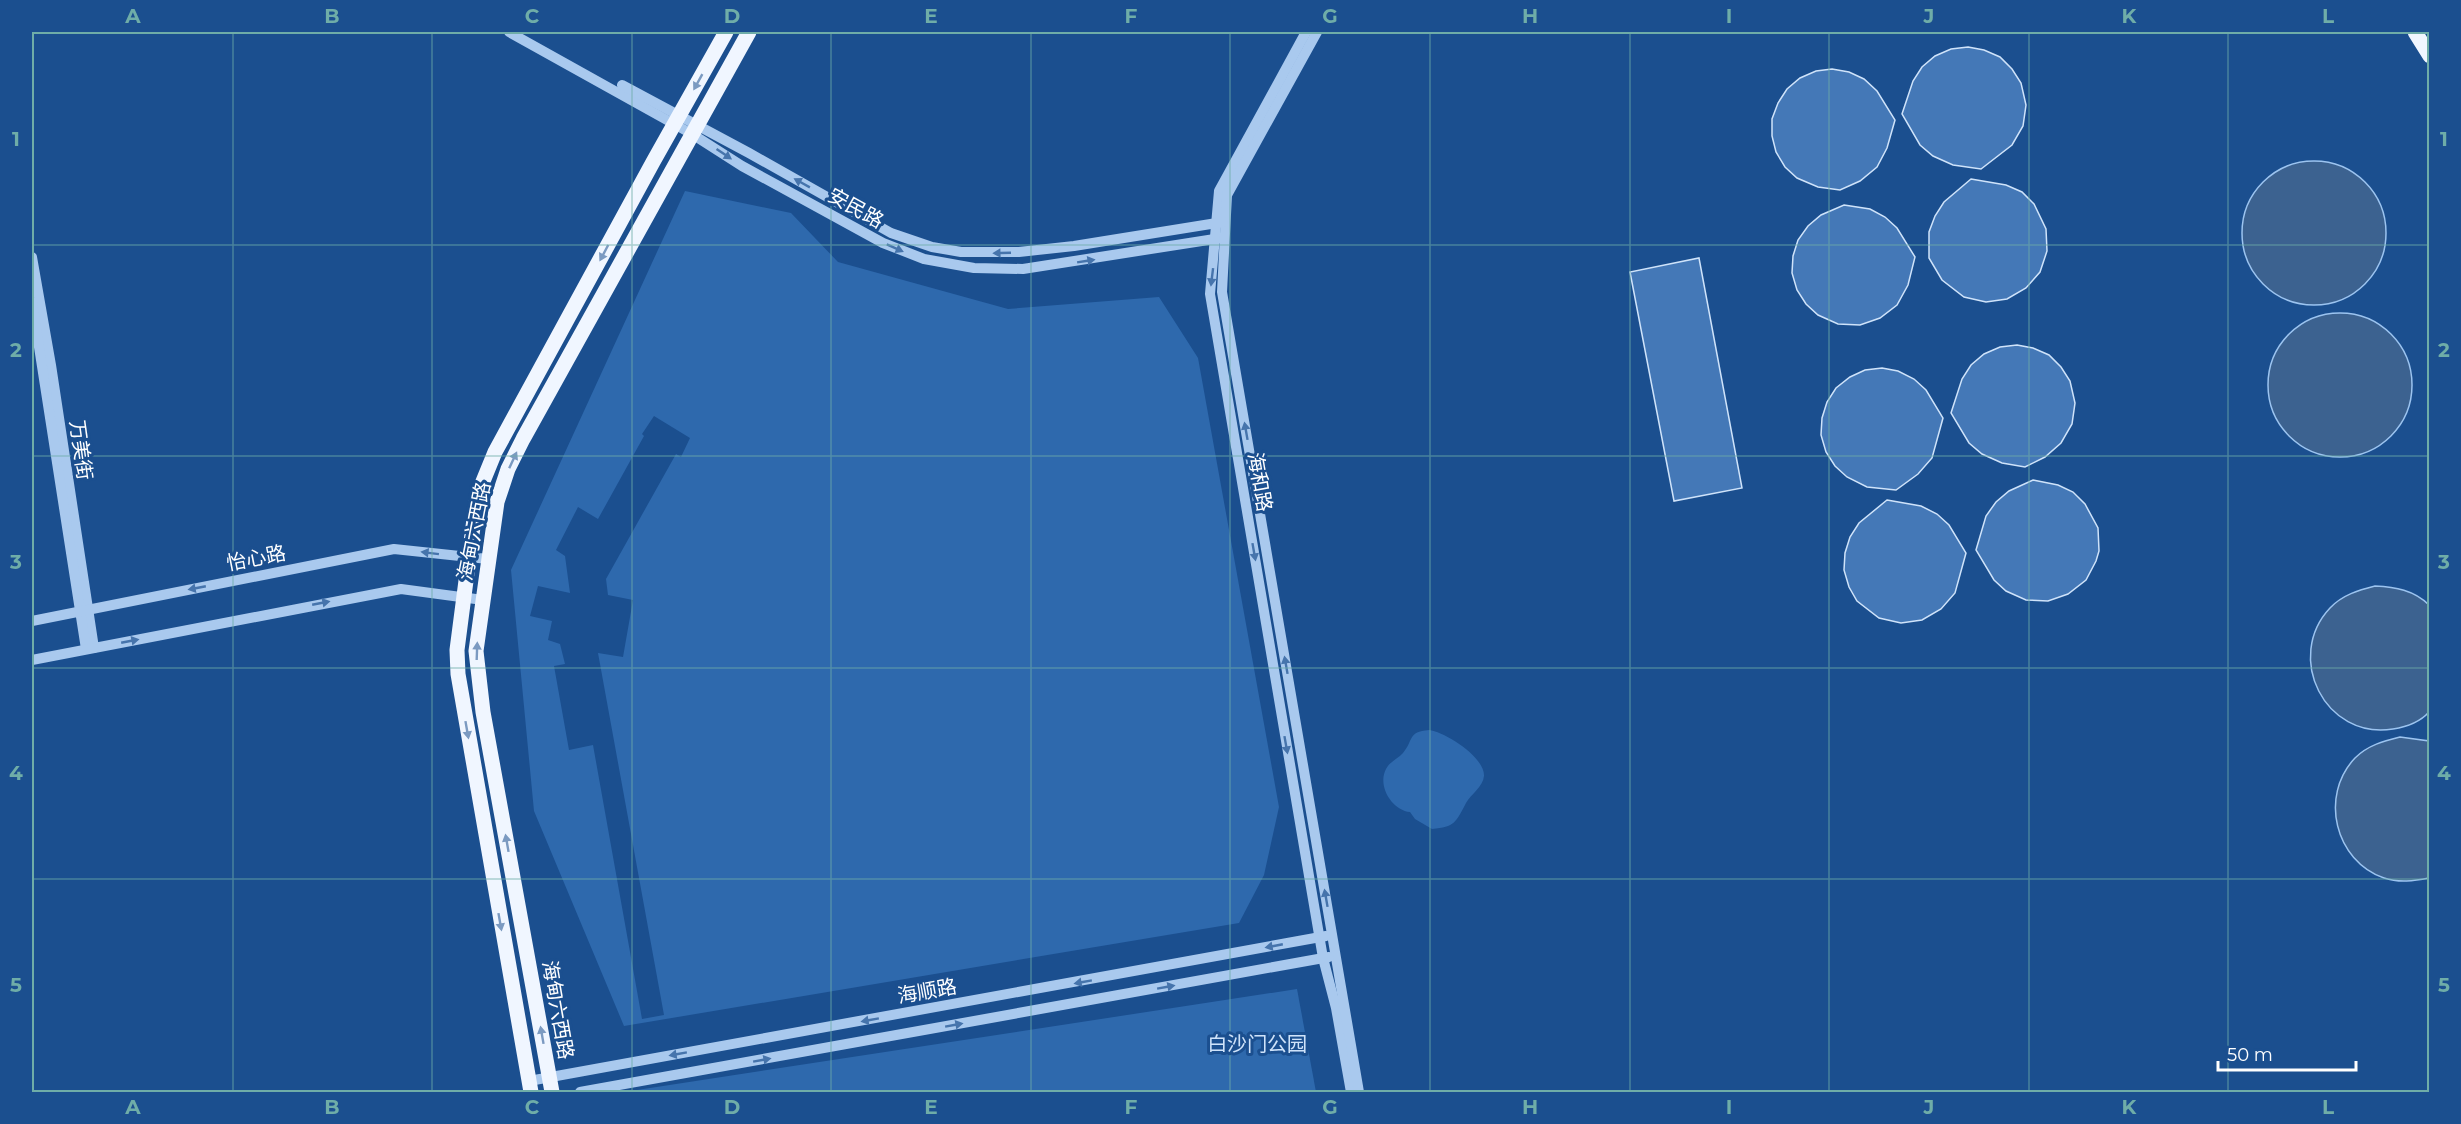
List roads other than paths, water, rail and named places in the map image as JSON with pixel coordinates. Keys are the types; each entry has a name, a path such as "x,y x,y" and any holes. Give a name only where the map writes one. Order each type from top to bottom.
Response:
{"main road":[{"name":"海甸六西路","path":"530,1086 460,688 457,650 477,496 500,443 726,32"},
{"name":"海甸六西路","path":"550,1085 480,688 476,651 497,502 518,449 748,32"},
{"path":"2415,32 2430,56"},
{"path":"2426,32 2430,37"}],"street":[{"name":"安民路","path":"509,32 677,120"},
{"name":"安民路","path":"524,32 694,130 742,166 883,243 924,259 974,268 1023,269 1080,262 1221,238"},
{"name":"海和路","path":"1306,32 1219,190 1222,292 1335,956"},
{"name":"海和路","path":"1221,222 1227,195 1317,32"},
{"name":"安民路","path":"694,130 749,153 891,233 932,247 961,252 1019,252 1221,222"},
{"name":"海和路","path":"1221,238 1210,294 1323,958"},
{"name":"万美街","path":"32,257 51,365 84,611"},
{"name":"万美街","path":"32,302 90,648"},
{"name":"怡心路","path":"32,621 394,549 488,559"},
{"path":"32,660 401,589 483,600"},
{"name":"海顺路","path":"530,1086 550,1085 1332,935"},
{"name":"海顺路","path":"580,1092 1335,956"},
{"path":"1335,956 1359,1092"},
{"path":"1323,958 1336,1008 1352,1092"}],"park label":[{"name":"白沙门公园","path":"1257,1044"}]}
